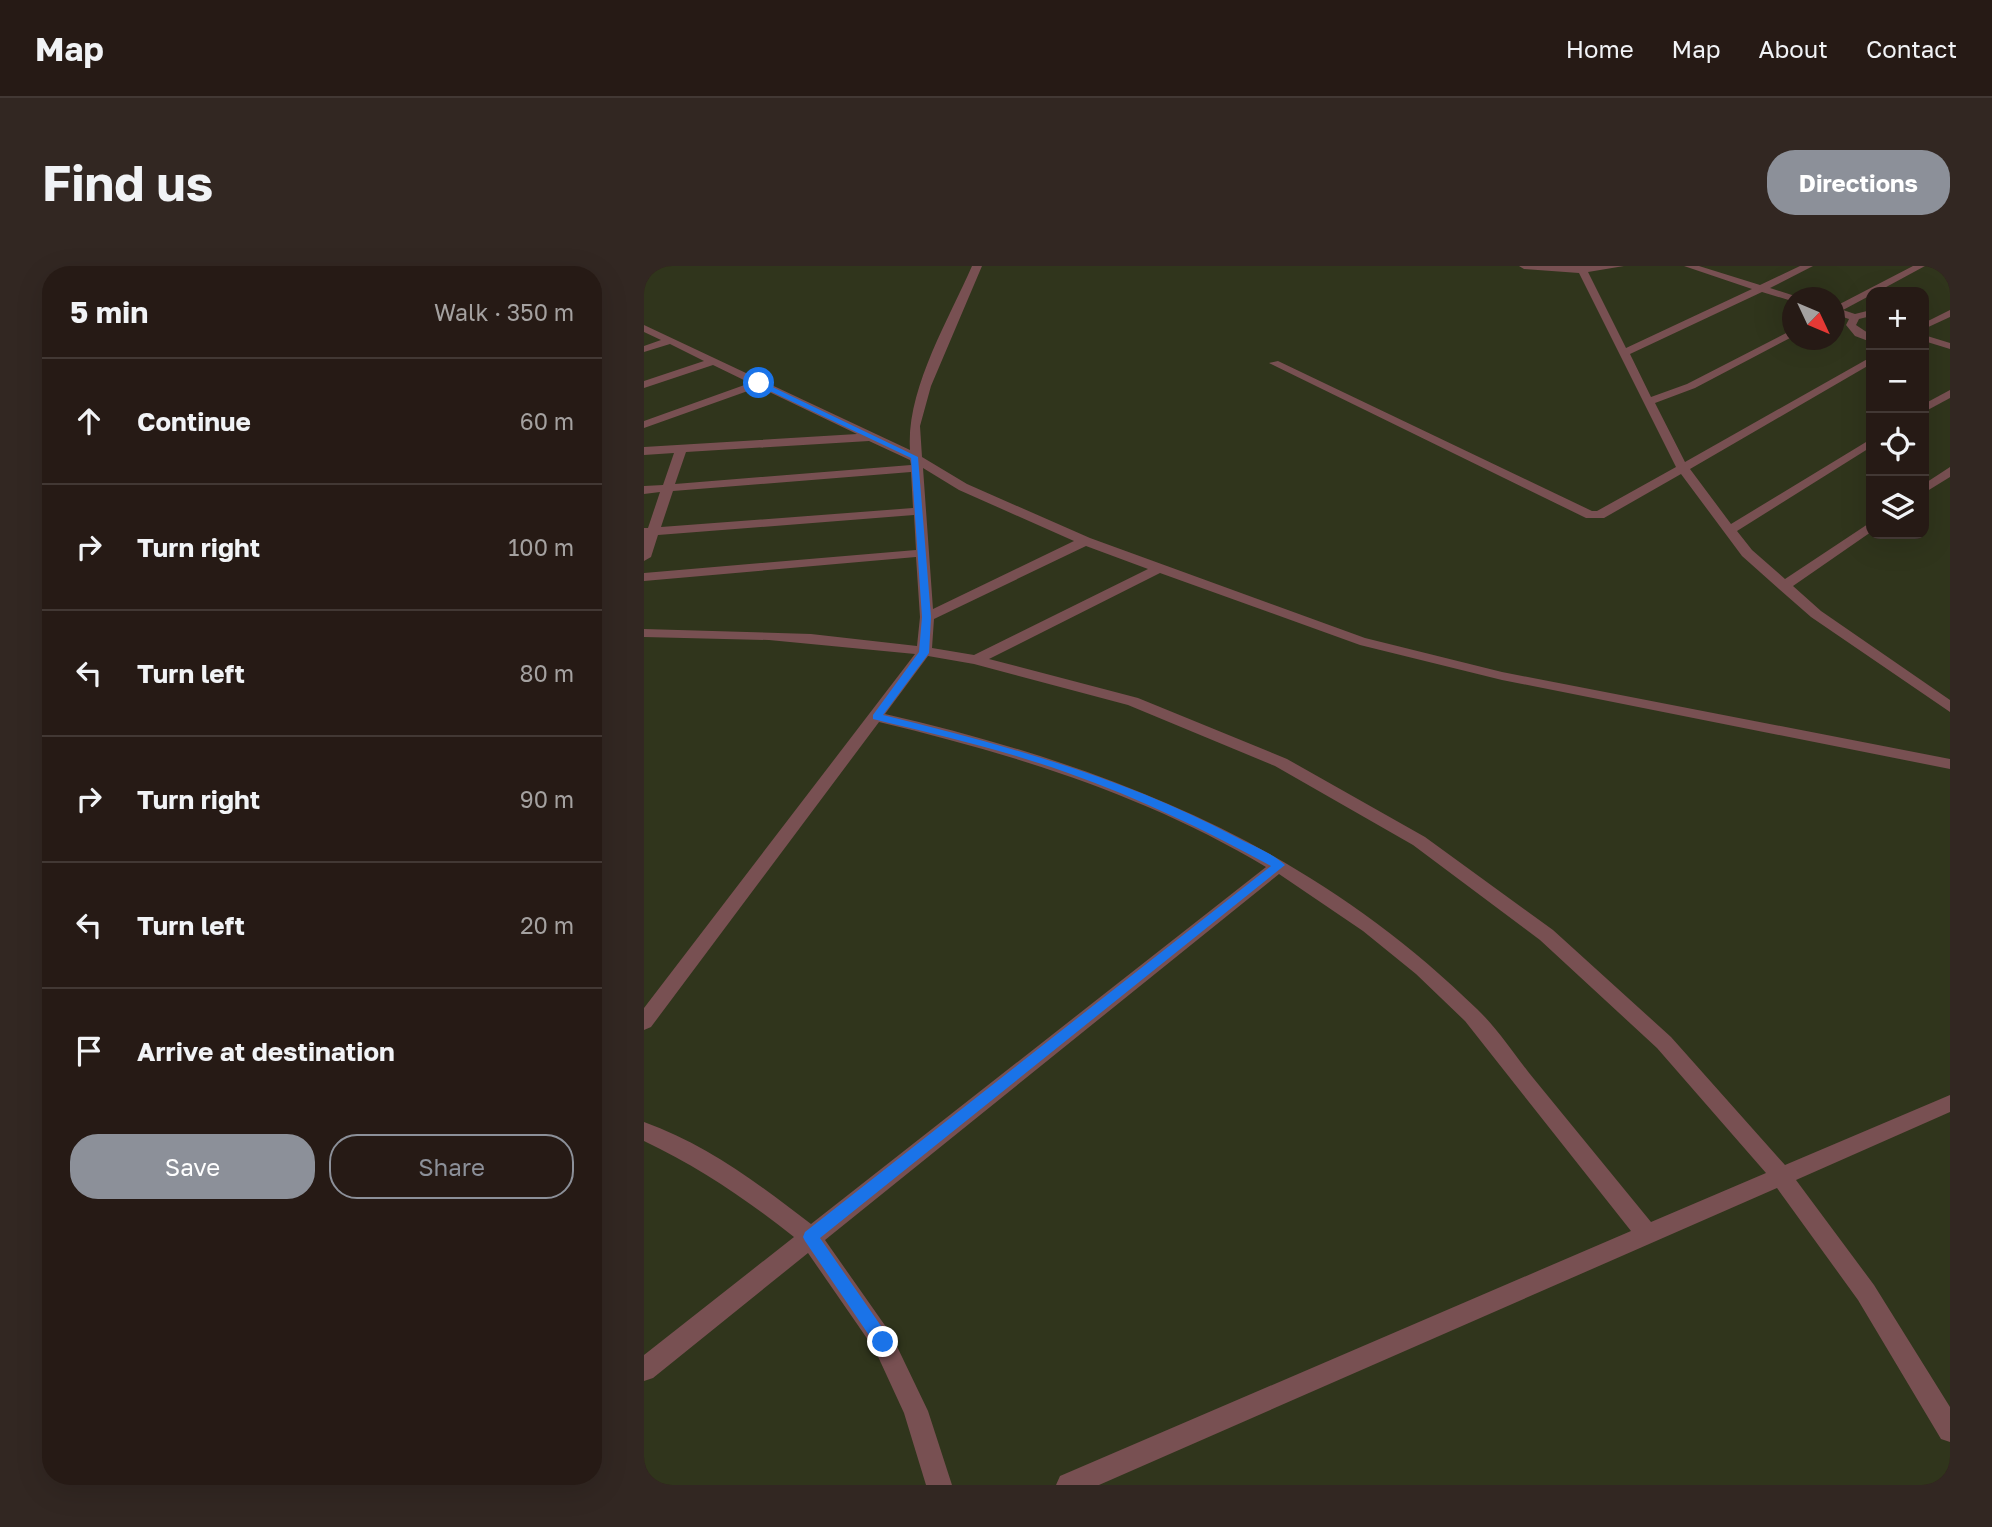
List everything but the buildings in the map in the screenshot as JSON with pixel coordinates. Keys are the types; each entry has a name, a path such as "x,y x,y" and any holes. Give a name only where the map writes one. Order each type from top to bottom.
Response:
{"lane":[{"path":"644,1021 924,653 927,617 914,426 925,386 977,266"},
{"path":"1524,266 1582,270 1619,266"},
{"path":"1689,266 1782,295"},
{"path":"1624,353 1808,266"},
{"path":"1845,306 1920,266"},
{"path":"1582,270 1684,469 1747,553 1838,631 1950,707"},
{"path":"1929,323 1950,313"},
{"path":"1845,314 1855,317 1866,314"},
{"path":"1855,317 1851,325 1866,336"},
{"path":"644,328 873,437 915,463 963,487 1085,541 1360,641 1502,676 1950,764"},
{"path":"1648,402 1691,386 1782,339"},
{"path":"1929,340 1950,346"},
{"path":"644,349 670,341"},
{"path":"644,385 714,362"},
{"path":"1274,363 1590,515 1607,512 1866,363"},
{"path":"644,425 759,383"},
{"path":"1929,406 1950,393"},
{"path":"644,451 873,437"},
{"path":"1730,530 1866,445"},
{"path":"644,557 649,531 681,449"},
{"path":"644,489 915,463"},
{"path":"1929,486 1950,471"},
{"path":"649,531 919,511"},
{"path":"1784,586 1866,529"},
{"path":"927,617 1085,541"},
{"path":"644,577 922,553"},
{"path":"976,660 1160,568"},
{"path":"644,633 771,636 976,660 1106,695 1185,721 1252,748 1397,825 1519,910 1586,966 1654,1031 1705,1086 1781,1176 1862,1286 1950,1430"},
{"path":"877,717 1002,748 1072,770 1142,797 1279,865 1344,906 1407,956 1472,1017 1647,1234"},
{"path":"644,1370 1279,865"},
{"path":"1069,1485 1950,1103"},
{"path":"644,1131 697,1156 751,1190 810,1237 883,1342 916,1412 939,1485"}],"green space":[{"path":"644,266 1950,266 1950,1485 644,1485"}],"route":[{"path":"759,383 914,457 927,617 924,653 877,717 1002,748 1072,770 1142,797 1210,828 1279,865 810,1237 844,1282 883,1342"}]}
